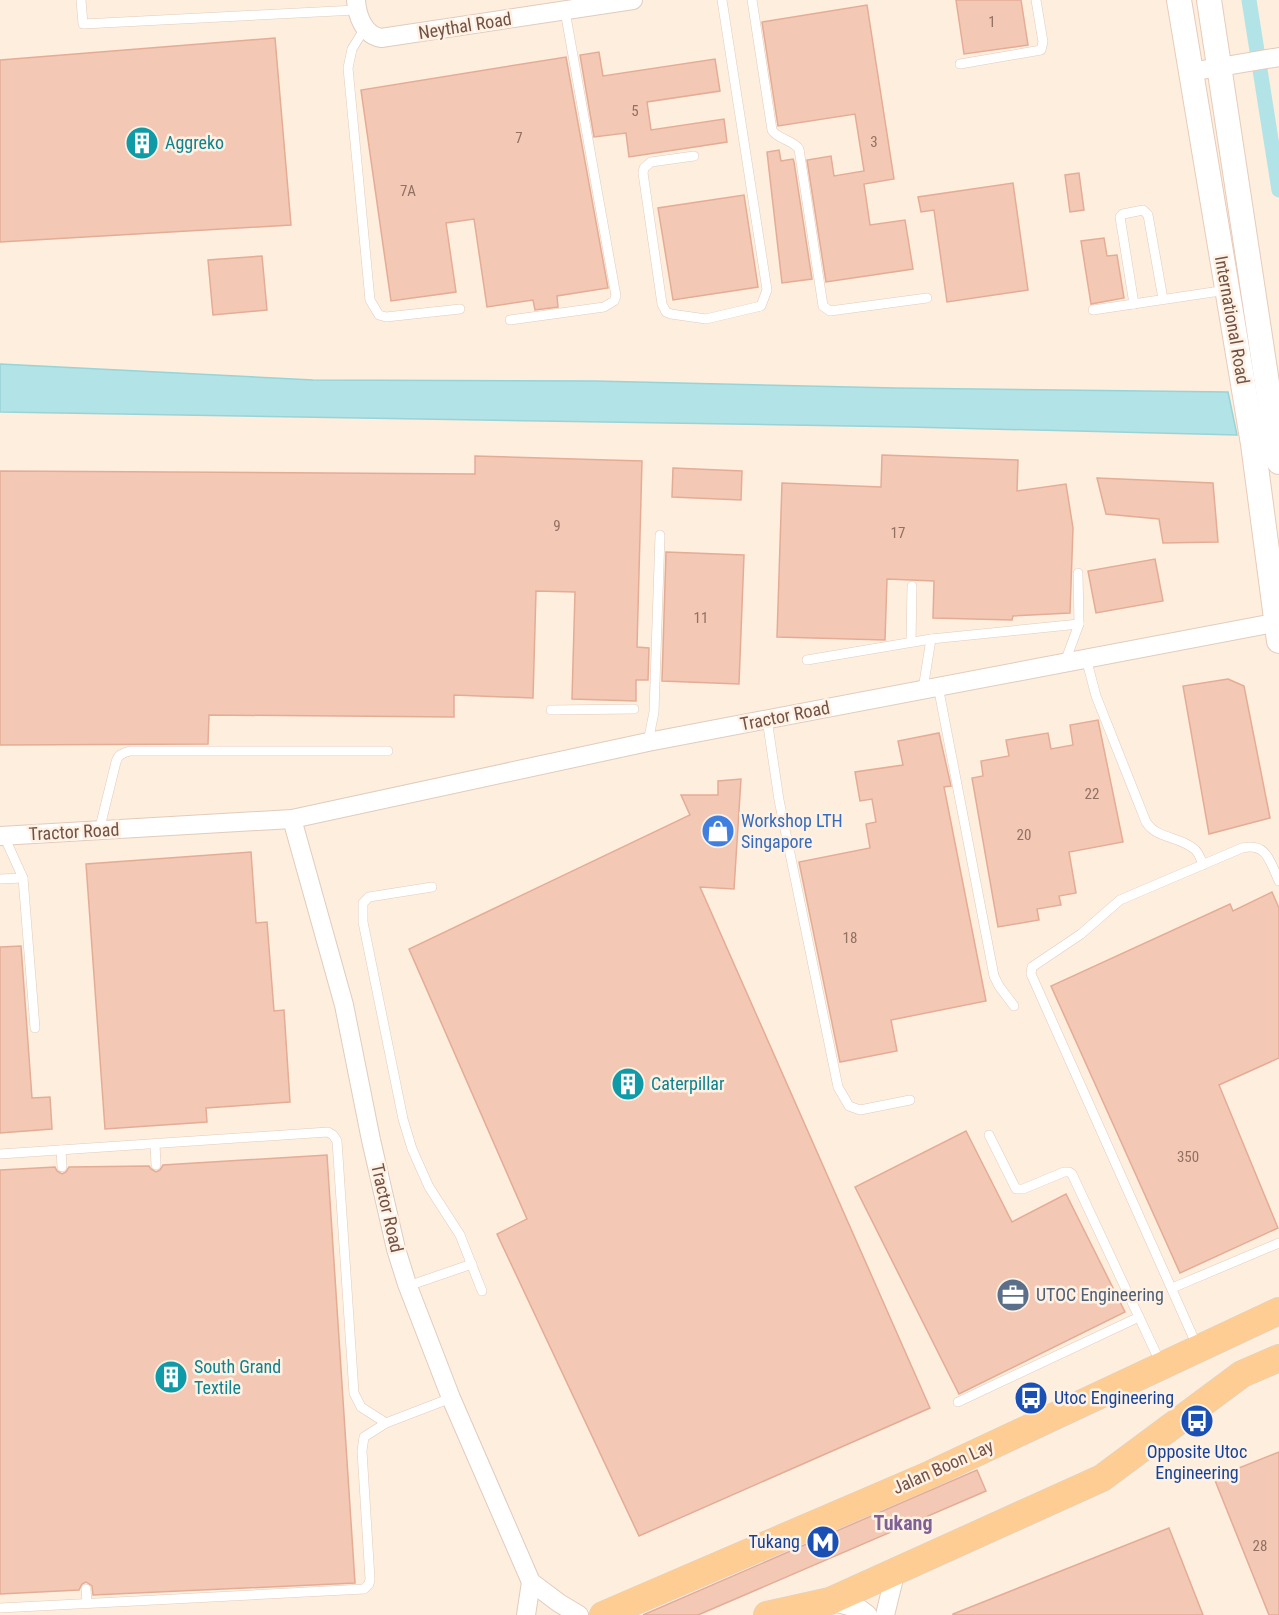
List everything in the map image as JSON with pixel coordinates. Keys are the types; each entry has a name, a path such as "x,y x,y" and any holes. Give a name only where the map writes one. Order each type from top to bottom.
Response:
{"main road":[{"name":"International Road","path":"1179,0 1239,359 1269,449"},
{"name":"International Road","path":"1209,0 1229,65 1263,363 1278,628"},
{"name":"Jalan Boon Lay","path":"603,1615 931,1474 1279,1311"},
{"path":"767,1615 830,1601 1102,1478 1242,1374 1279,1358"}],"street":[{"name":"Neythal Road","path":"365,27 374,37 381,38 545,7 565,10 633,0"},
{"path":"356,5 365,27"},
{"path":"1190,72 1275,57"},
{"name":"Tractor Road","path":"2,836 292,819 648,742 1086,658 1278,628"},
{"name":"Tractor Road","path":"292,819 344,1005 371,1140 396,1249 408,1286 451,1398 531,1582 579,1615"},
{"path":"885,1615 896,1570"},
{"path":"526,1615 531,1582"},
{"path":"830,1601 860,1609 868,1615"}],"lane":[{"path":"81,0 83,24 356,5"},
{"path":"694,156 651,162 644,168 662,304 666,312 671,314 706,319 761,306 767,290 722,0"},
{"path":"752,0 772,130 775,134 793,142 799,149 823,306 830,310 927,298"},
{"path":"960,64 1041,50 1043,42 1036,0"},
{"path":"510,320 604,307 614,301 616,296 565,10"},
{"path":"365,27 352,49 348,68 370,300 379,315 386,317 460,309"},
{"path":"1134,304 1120,217 1123,214 1143,210 1148,215 1163,300"},
{"path":"1093,310 1227,290"},
{"path":"648,742 654,712 660,535"},
{"path":"1065,662 1080,624 1078,573"},
{"path":"911,642 912,586"},
{"path":"807,660 931,639 1080,624"},
{"path":"931,639 931,688 994,976 1014,1006"},
{"path":"1086,658 1096,696 1146,822 1151,830 1192,847 1203,865"},
{"path":"551,710 634,709"},
{"path":"768,719 779,800 838,1086 849,1106 860,1110 910,1100"},
{"path":"99,831 118,756 130,751 388,751"},
{"path":"2,836 23,878 35,1028"},
{"path":"1199,1349 1031,974 1032,967 1081,934 1120,900 1242,848 1254,845 1261,848 1267,854 1279,881"},
{"path":"0,879 23,878"},
{"path":"432,887 369,897 363,903 363,922 403,1119 412,1149 429,1187 460,1235 482,1291"},
{"path":"0,1155 328,1132 336,1138 354,1393 361,1407 386,1423"},
{"path":"989,1135 1016,1189 1023,1189 1067,1171 1072,1174 1162,1367"},
{"path":"154,1144 156,1165"},
{"path":"61,1150 62,1167"},
{"path":"1172,1288 1279,1243"},
{"path":"408,1286 472,1264"},
{"path":"958,1402 1139,1317"},
{"path":"0,1608 367,1588 370,1579 362,1444 364,1437 386,1423 451,1398"},
{"path":"86,1589 87,1603"}],"water":[{"path":"0,364 313,380 594,381 1228,392 1237,435 909,427 0,412"}],"building":[{"path":"956,0 1021,0 1028,45 964,54"},
{"path":"867,5 894,179 864,184 870,225 905,220 913,269 826,282 807,160 831,156 834,176 864,171 855,114 778,126 762,22"},
{"name":"Aggreko","path":"275,38 291,225 0,242 0,60"},
{"path":"599,52 603,76 715,59 720,91 647,102 651,130 724,119 727,142 629,157 626,133 594,137 580,55"},
{"path":"566,57 608,288 557,296 558,307 535,310 533,300 487,307 474,219 446,223 456,292 391,301 361,90"},
{"path":"779,150 781,161 793,159 794,162 812,279 782,283 767,152"},
{"path":"1079,173 1084,210 1070,212 1065,175"},
{"path":"1013,183 1028,290 947,302 934,210 921,212 918,197"},
{"path":"744,195 758,287 673,300 658,208"},
{"path":"1104,238 1107,256 1117,255 1124,298 1091,304 1081,241"},
{"path":"262,256 267,310 213,315 208,260"},
{"path":"882,455 1018,460 1017,491 1066,484 1073,528 1070,613 1013,616 1012,620 933,618 934,581 887,579 885,640 777,637 782,483 881,487"},
{"path":"475,456 642,461 637,647 649,648 648,680 636,680 636,701 572,699 575,592 536,591 533,698 454,695 454,717 209,715 208,744 0,745 0,471 475,474"},
{"path":"673,468 742,471 741,500 672,497"},
{"path":"1097,478 1213,483 1218,542 1163,543 1159,519 1106,514"},
{"path":"666,552 744,555 739,684 662,681"},
{"path":"1155,559 1163,601 1096,613 1088,571"},
{"path":"1228,679 1244,686 1270,818 1209,834 1183,686"},
{"path":"1098,720 1123,842 1069,852 1076,893 1059,896 1061,905 1037,909 1039,920 998,927 972,778 983,776 981,761 1009,756 1006,740 1048,733 1051,749 1073,745 1070,725"},
{"path":"939,733 951,786 944,787 986,1001 891,1020 897,1051 840,1062 799,862 870,848 866,824 876,822 872,799 860,801 855,772 903,765 898,741"},
{"name":"Caterpillar","path":"741,779 734,889 700,887 930,1408 639,1536 497,1234 527,1219 409,949 690,815 681,795 718,795 718,781"},
{"path":"251,852 256,923 267,922 274,1011 284,1010 290,1102 206,1108 207,1122 105,1129 86,864"},
{"path":"1272,892 1279,908 1279,1058 1219,1085 1278,1228 1180,1273 1051,986 1230,904 1233,911"},
{"path":"21,946 32,1098 50,1097 52,1129 0,1133 0,947"},
{"name":"UTOC Engineering","path":"966,1131 1012,1222 1066,1194 1125,1312 959,1394 855,1187"},
{"name":"South Grand Textile","path":"327,1155 355,1583 93,1595 92,1586 86,1582 79,1590 0,1594 0,1170 55,1167 62,1174 69,1167 149,1166 156,1172 163,1165"},
{"path":"1279,1452 1279,1615 1269,1615 1214,1478"},
{"path":"977,1470 986,1491 698,1615 643,1615"},
{"path":"1169,1528 1203,1615 953,1615 953,1614"}],"waterway":[{"path":"1249,0 1279,190"}],"place":[{"name":"Aggreko","path":"142,143"},
{"name":"Workshop LTH Singapore","path":"718,831"},
{"name":"Caterpillar","path":"628,1084"},
{"name":"UTOC Engineering","path":"1013,1295"},
{"name":"South Grand Textile","path":"171,1377"},
{"name":"Utoc Engineering","path":"1031,1398"},
{"name":"Opposite Utoc Engineering","path":"1197,1421"},
{"name":"Tukang","path":"823,1542"}],"district":[{"name":"Tukang","path":"903,1523"}]}
